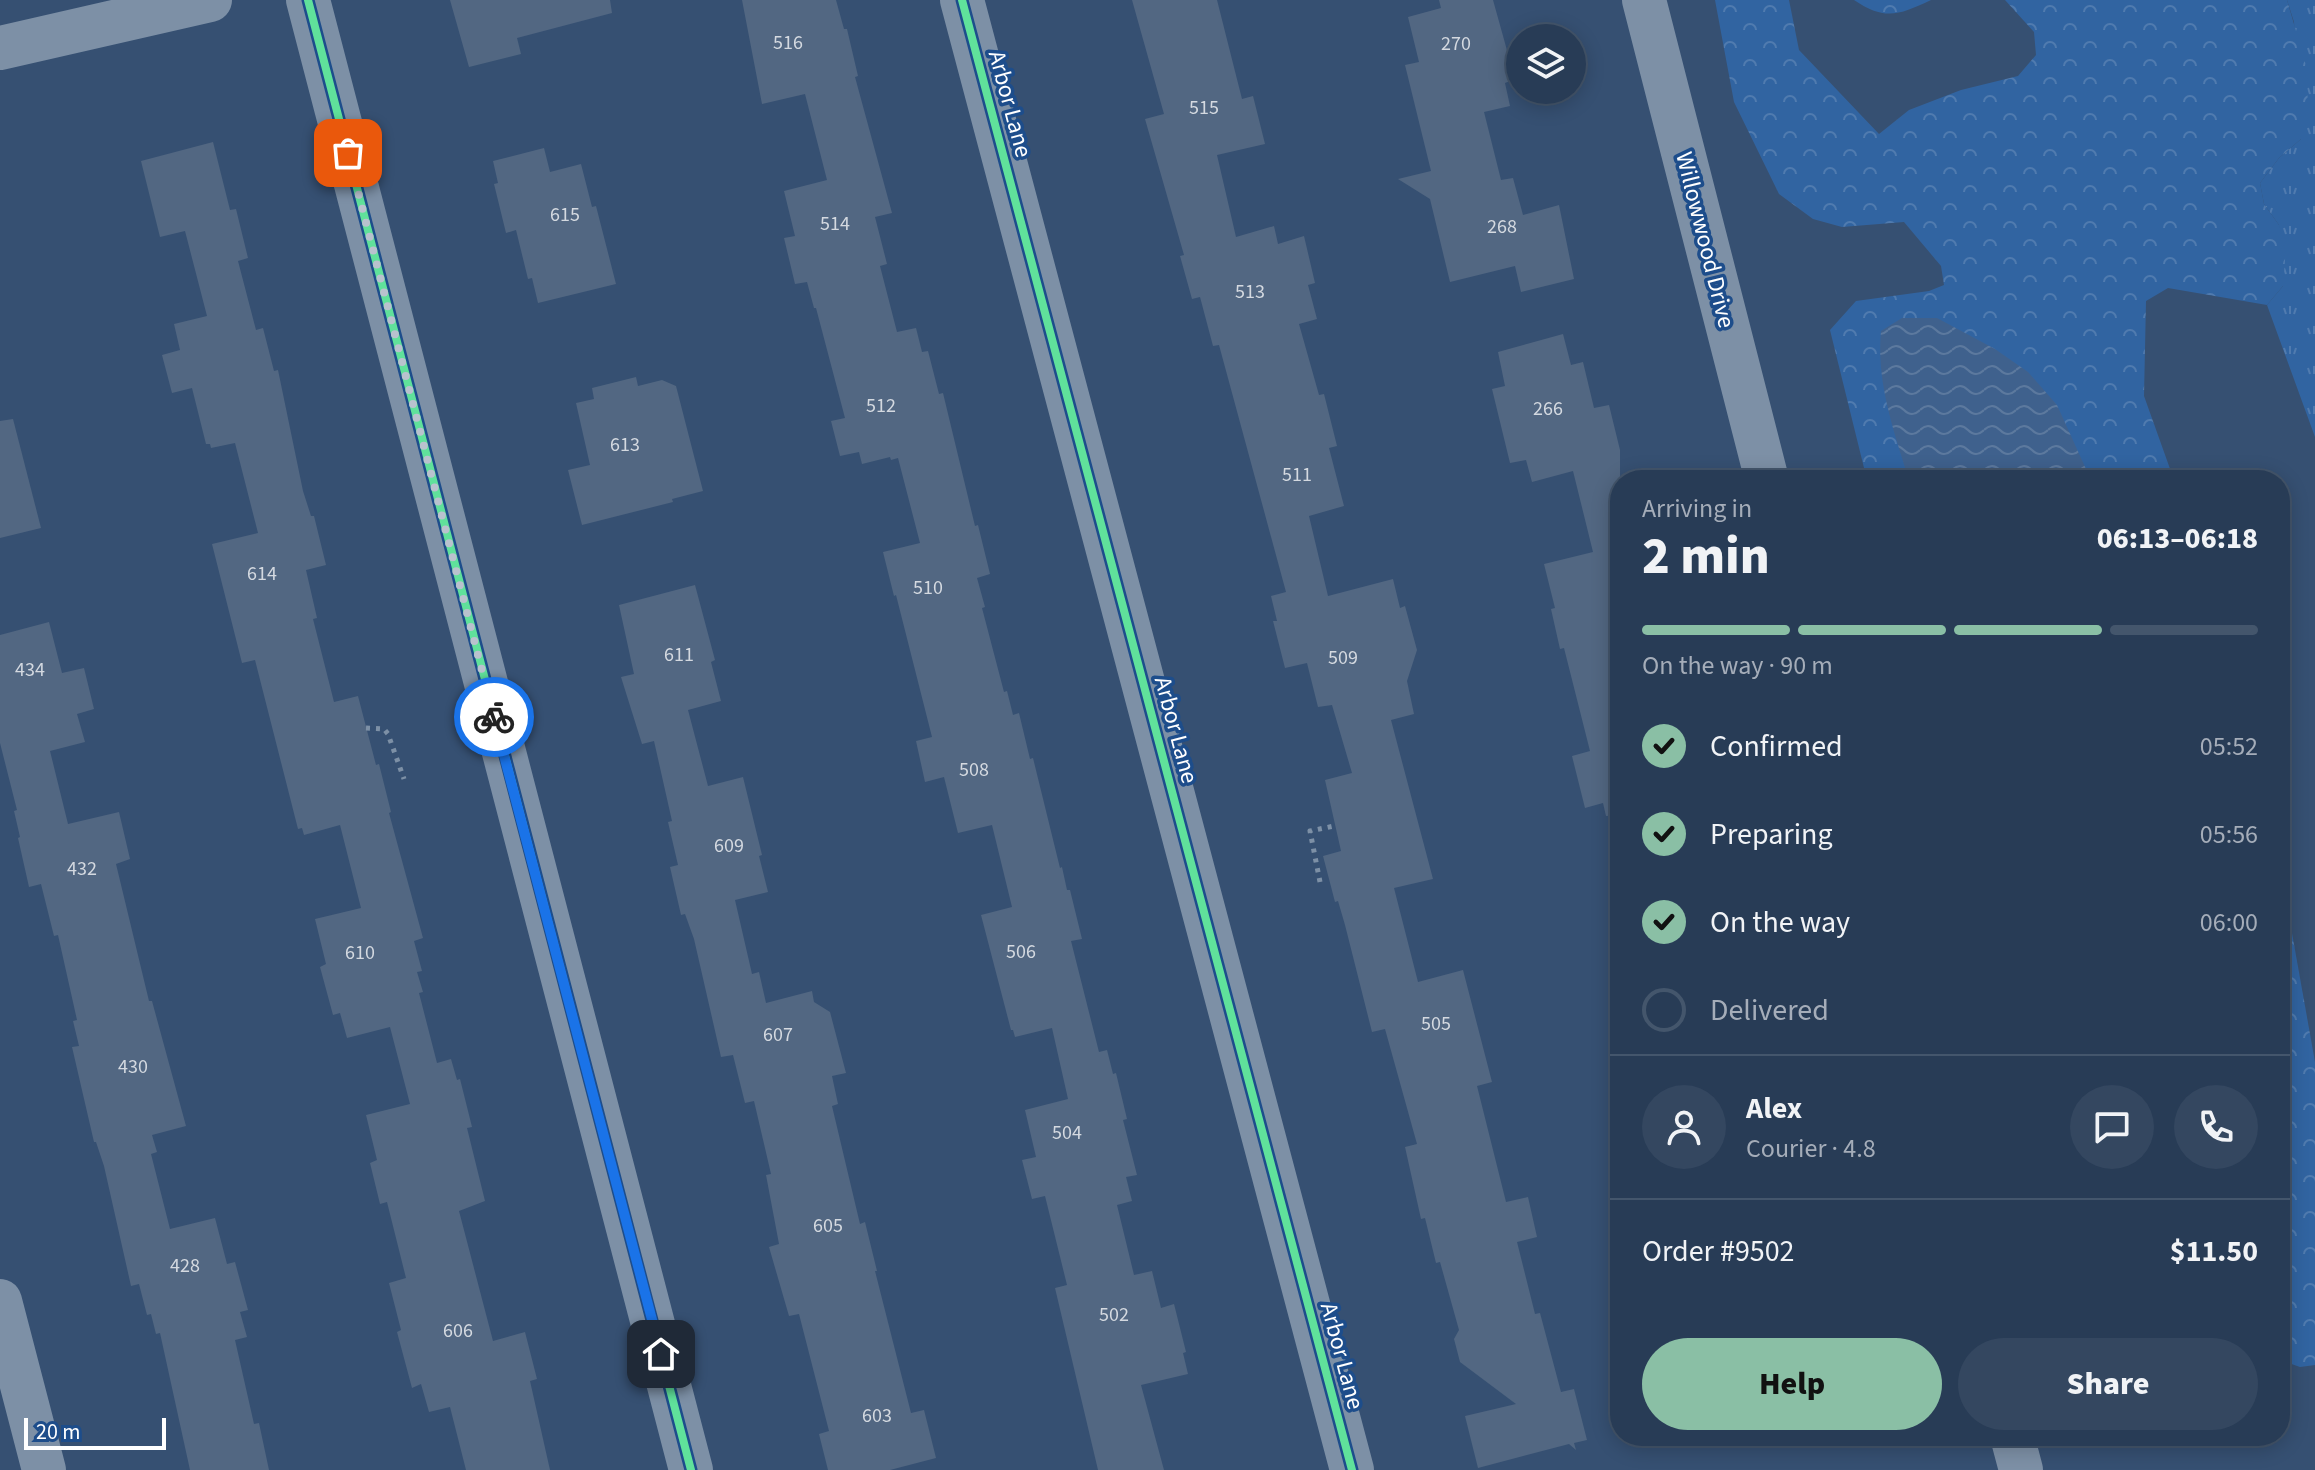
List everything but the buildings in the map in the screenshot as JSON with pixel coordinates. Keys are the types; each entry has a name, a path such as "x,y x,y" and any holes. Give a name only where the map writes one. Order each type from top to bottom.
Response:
{"street":[{"path":"0,48 210,0"},
{"path":"308,0 691,1470"},
{"name":"Arbor Lane","path":"962,0 1352,1470"},
{"name":"Willowwood Drive","path":"1644,0 1764,470"},
{"path":"0,1301 44,1470"}],"path":[{"path":"366,728 384,729 388,734 404,779"},
{"path":"1320,882 1310,831 1334,826"}],"green space":[{"path":"1715,0 1789,0 1799,50 1879,134 1909,110 1961,90 2018,76 2036,55 2034,32 2005,0 2287,0 2307,69 2308,115 2301,139 2279,158 2260,183 2264,204 2279,225 2286,247 2283,286 2267,305 2168,288 2146,301 2144,396 2170,470 1865,470 1830,330 1856,301 1929,291 1944,285 1941,266 1904,222 1842,227 1813,219 1779,194 1734,102"},
{"path":"1854,0 1931,0 1892,14 1875,11"},
{"path":"2287,0 2315,0 2315,437 2267,305 2283,286 2279,225 2264,204 2260,183 2279,158 2301,139 2294,22"},
{"path":"2290,922 2315,1062 2315,1365 2300,1367 2290,1364"}],"water":[{"path":"1902,318 1937,318 1995,349 2028,372 2057,405 2086,470 1906,470 1884,388 1881,331"}],"cycle path":[{"path":"308,0 691,1470"},
{"path":"962,0 1352,1470"}],"way so far":[{"path":"348,153 494,717"}],"route":[{"path":"494,717 661,1354"}]}
